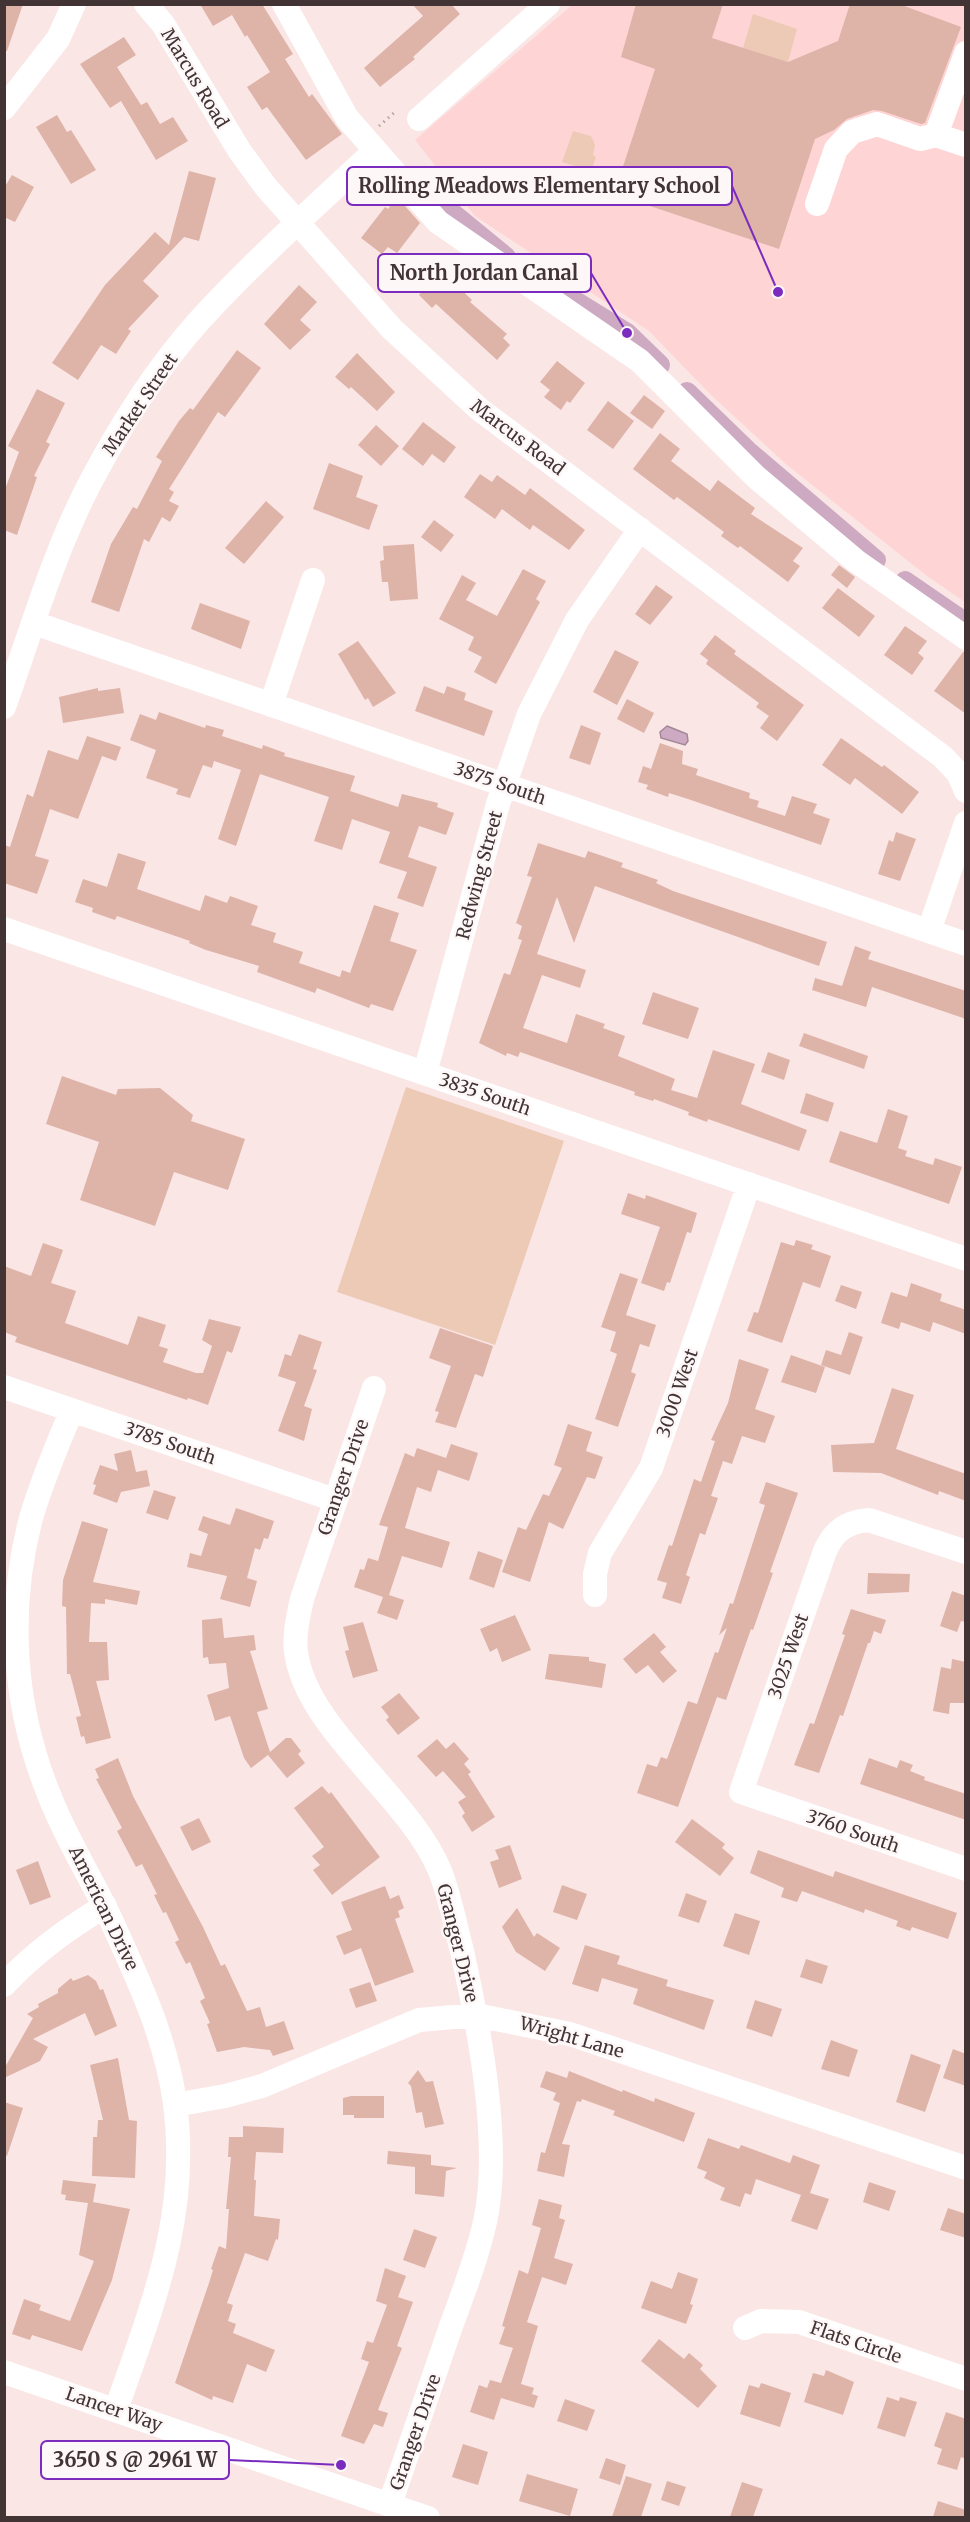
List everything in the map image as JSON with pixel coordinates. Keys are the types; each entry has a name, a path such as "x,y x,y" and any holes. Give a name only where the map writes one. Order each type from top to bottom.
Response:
{"street":[{"path":"4,108 58,39 74,4"},
{"name":"Marcus Road","path":"147,4 163,24 251,168 392,329 451,385 943,757 958,773 966,791"},
{"path":"284,4 347,118 438,222 640,361 756,477 856,561 966,638"},
{"path":"419,119 548,4"},
{"path":"936,135 966,53"},
{"path":"817,204 836,149 852,132 877,124 920,139 936,135 966,145"},
{"name":"Market Street","path":"4,707 54,561 91,482 136,405 199,321 366,160"},
{"name":"Redwing Street","path":"425,1074 504,785 529,714 556,656 600,584 640,529"},
{"path":"271,705 313,580"},
{"name":"3875 South","path":"34,623 966,944"},
{"path":"929,931 966,823"},
{"name":"3835 South","path":"4,929 966,1259"},
{"name":"3000 West","path":"595,1595 595,1574 600,1553 651,1468 748,1184"},
{"name":"3785 South","path":"4,1387 335,1500"},
{"name":"Granger Drive","path":"374,1388 335,1500 296,1625 296,1652 303,1679 330,1724 413,1824 439,1869 447,1891 476,2014 490,2158 490,2195 485,2221 390,2504"},
{"name":"American Drive","path":"72,1410 32,1518 20,1578 16,1642 21,1694 36,1760 49,1796 105,1906 151,2006 161,2037 175,2105 177,2187 168,2254 116,2410"},
{"name":"3025 West","path":"741,1792 825,1551 835,1533 844,1526 861,1520 878,1522 966,1552"},
{"name":"3760 South","path":"741,1792 966,1869"},
{"path":"4,1984 38,1950 65,1930 105,1906"},
{"name":"Wright Lane","path":"175,2105 225,2096 261,2086 419,2020 476,2014 570,2034 966,2168"},
{"name":"Flats Circle","path":"745,2328 761,2321 799,2322 966,2379"},
{"name":"Lancer Way","path":"4,2372 390,2504 418,2516"}],"shaded area":[{"path":"572,5 965,5 965,602 927,576 787,465 710,394 649,331 475,216 415,140"},
{"path":"753,14 797,29 788,62 743,48"},
{"path":"573,131 591,136 595,145 593,155 596,157 591,171 562,162"},
{"path":"667,726 687,734 688,741 685,745 661,738 660,732"},
{"path":"406,1087 564,1141 495,1345 337,1292"}],"building":[{"path":"4,4 23,4 7,51 4,51"},
{"path":"200,4 262,4 293,54 285,59 309,97 312,94 342,134 306,160 267,107 262,110 247,87 270,72 247,35 245,37 232,15 213,26"},
{"path":"412,4 451,4 460,14 413,57 415,59 380,87 364,68 423,16"},
{"path":"636,4 723,4 712,38 788,62 838,41 850,4 899,4 961,27 925,123 921,124 873,110 847,119 834,130 815,139 779,249 614,194 655,69 621,57"},
{"path":"124,37 136,55 117,67 141,105 147,102 160,124 173,117 188,141 156,160 121,101 110,108 80,64"},
{"path":"57,115 67,132 71,130 96,170 71,184 36,127"},
{"path":"189,171 216,178 199,241 184,237 143,281 159,296 128,329 131,331 116,354 101,345 78,380 52,363 105,285 155,232 169,245"},
{"path":"12,175 34,187 15,222 4,217 4,188"},
{"path":"397,197 420,223 397,253 388,247 382,254 361,238 385,207 388,209"},
{"path":"441,254 459,271 451,280 472,300 470,302 507,334 503,338 510,345 497,360 436,304 432,308 419,295 424,289 415,280"},
{"path":"299,285 317,302 300,320 311,330 290,350 264,324"},
{"path":"237,350 261,368 225,417 218,412 169,489 174,492 169,501 179,506 170,522 162,517 149,542 144,539 119,612 91,602 111,544 133,507 137,509 162,461 156,457 179,421 190,408 193,410"},
{"path":"357,353 395,392 377,411 351,387 349,389 335,377"},
{"path":"557,361 585,383 570,403 567,401 561,410 544,397 550,390 540,382"},
{"path":"37,389 65,403 46,442 50,444 34,476 37,477 17,535 4,530 4,492 19,452 8,446"},
{"path":"644,395 665,411 652,429 630,413"},
{"path":"608,401 634,421 613,449 587,430"},
{"path":"423,422 456,447 444,463 432,454 423,466 402,449"},
{"path":"376,425 399,446 381,466 358,445"},
{"path":"660,433 680,449 671,461 710,491 718,480 755,508 751,514 803,548 793,561 800,566 788,582 740,546 738,548 721,536 724,532 677,497 674,500 633,469"},
{"path":"329,463 363,476 356,497 378,505 369,530 313,509"},
{"path":"480,474 492,482 497,475 525,495 530,488 585,530 569,550 533,525 530,530 502,509 495,519 464,497"},
{"path":"266,501 284,517 244,564 225,548"},
{"path":"434,520 454,535 441,552 421,537"},
{"path":"414,544 418,599 390,601 388,582 382,582 380,561 384,560 383,546"},
{"path":"839,565 855,577 847,588 831,575"},
{"path":"523,569 546,581 536,599 540,602 496,684 474,672 482,657 468,650 474,637 439,619 462,575 476,583 466,600 497,616"},
{"path":"656,585 673,597 650,625 635,614"},
{"path":"838,588 875,616 859,637 822,608"},
{"path":"200,603 250,621 241,649 191,629"},
{"path":"905,626 927,641 918,653 924,658 912,675 884,655"},
{"path":"715,635 736,651 734,654 804,705 777,741 760,728 769,716 756,707 759,703 706,664 708,660 700,654"},
{"path":"358,641 396,693 373,707 368,698 365,700 338,654"},
{"path":"615,650 639,662 617,705 593,692"},
{"path":"963,652 966,652 966,714 934,691"},
{"path":"424,686 444,694 447,686 466,693 464,700 493,711 484,736 415,711"},
{"path":"98,688 98,691 120,688 124,713 63,723 59,697"},
{"path":"627,699 654,713 644,733 617,719"},
{"path":"159,712 205,728 206,725 224,730 222,736 262,749 263,745 285,753 284,756 355,776 350,791 398,807 402,794 438,803 437,807 454,813 446,835 419,826 408,857 437,867 423,907 397,898 407,872 379,863 390,832 352,819 342,850 314,841 329,797 260,774 236,846 218,839 241,770 214,761 212,768 203,765 190,798 176,794 178,789 146,778 156,750 130,740 140,714 156,720"},
{"path":"581,725 601,733 590,765 569,758"},
{"path":"87,736 121,747 116,761 102,756 78,819 50,809 35,856 49,860 37,894 4,883 4,845 10,847 27,794 33,797 48,750 78,760"},
{"path":"841,738 882,767 884,765 919,792 902,814 855,778 850,785 822,765"},
{"path":"660,743 683,751 682,764 698,769 696,775 750,793 749,798 759,801 757,807 785,816 792,796 817,804 813,813 830,819 821,845 688,799 669,793 668,797 646,789 648,785 638,782 643,766 651,769"},
{"path":"896,832 916,839 900,881 878,874 889,840 893,842"},
{"path":"538,843 585,858 588,851 623,863 621,867 658,880 656,883 673,891 827,942 819,966 595,886 574,943 557,897 537,954 586,970 580,988 542,975 523,1028 567,1043 576,1014 605,1024 603,1028 625,1036 618,1056 675,1079 671,1090 697,1098 713,1050 755,1064 741,1104 807,1130 799,1151 708,1119 707,1122 688,1115 689,1112 654,1099 653,1101 634,1095 635,1092 520,1052 518,1057 507,1053 506,1056 479,1043 504,973 510,975 522,940 518,939 522,926 516,923 532,877 527,876"},
{"path":"118,853 146,862 137,889 200,911 205,895 227,903 230,896 258,906 251,925 276,933 273,942 303,952 299,963 340,977 342,970 350,973 374,905 399,913 390,941 417,950 393,1011 371,1004 369,1008 317,988 315,993 257,972 259,966 206,950 189,943 190,941 117,916 115,920 92,912 93,908 75,902 83,879 107,887"},
{"path":"855,946 871,952 868,959 966,991 966,1019 872,987 866,1007 812,990 815,978 842,986"},
{"path":"653,992 699,1008 688,1039 642,1024"},
{"path":"804,1033 868,1056 864,1069 799,1046"},
{"path":"768,1052 790,1060 784,1080 761,1072"},
{"path":"62,1076 116,1095 118,1089 160,1088 193,1115 191,1121 245,1139 228,1190 174,1172 155,1226 80,1200 99,1142 46,1124"},
{"path":"806,1093 834,1103 828,1122 800,1113"},
{"path":"888,1109 908,1116 898,1148 907,1151 905,1156 933,1165 935,1158 962,1167 949,1204 829,1162 840,1131 877,1143"},
{"path":"628,1193 645,1199 646,1195 697,1213 691,1233 687,1232 670,1283 667,1282 664,1291 641,1283 660,1227 621,1214"},
{"path":"796,1240 813,1245 811,1249 831,1256 820,1288 803,1282 782,1343 747,1331 754,1312 758,1313 781,1242 794,1246"},
{"path":"43,1243 63,1250 51,1283 76,1291 65,1323 128,1345 138,1316 166,1325 159,1346 168,1349 163,1362 196,1373 203,1373 212,1346 202,1340 209,1319 241,1327 232,1353 227,1351 208,1405 15,1342 17,1337 4,1332 4,1266 31,1276"},
{"path":"620,1273 638,1279 626,1315 656,1325 649,1347 640,1344 631,1372 636,1374 618,1427 595,1419 617,1354 610,1351 616,1332 601,1327"},
{"path":"911,1283 942,1294 940,1301 966,1310 966,1334 933,1322 930,1332 901,1322 899,1329 881,1323 891,1292 907,1297"},
{"path":"841,1285 862,1292 856,1309 835,1301"},
{"path":"440,1328 493,1346 483,1377 475,1374 456,1428 435,1422 439,1412 435,1411 451,1366 429,1358"},
{"path":"849,1332 863,1337 850,1375 821,1365 826,1350 841,1355"},
{"path":"299,1334 322,1342 313,1369 317,1370 304,1406 312,1409 304,1441 278,1431 296,1382 278,1376 285,1354 291,1356"},
{"path":"791,1355 825,1367 816,1393 781,1382"},
{"path":"739,1359 769,1369 755,1409 775,1416 765,1443 742,1436 732,1464 723,1461 711,1496 718,1498 705,1535 700,1533 686,1575 690,1577 681,1604 662,1598 667,1583 657,1580 669,1545 672,1546 694,1479 701,1482 715,1441 711,1440 728,1403"},
{"path":"892,1388 914,1395 896,1449 966,1474 966,1501 939,1491 938,1495 881,1473 833,1472 831,1445 874,1443"},
{"path":"568,1424 592,1432 586,1451 603,1457 595,1479 587,1477 563,1529 549,1522 530,1582 502,1572 518,1527 526,1530 543,1494 549,1496 562,1468 554,1465"},
{"path":"451,1444 478,1453 469,1481 438,1470 431,1492 417,1487 405,1528 450,1542 442,1568 402,1556 389,1595 404,1600 397,1620 377,1613 383,1597 354,1587 360,1569 364,1570 368,1558 378,1561 388,1527 379,1525 405,1453 414,1457 417,1448 446,1458"},
{"path":"131,1450 136,1472 147,1470 150,1486 121,1492 117,1503 93,1494 96,1485 93,1484 100,1465 118,1471 114,1454"},
{"path":"766,1482 798,1493 770,1572 773,1573 753,1630 751,1629 726,1700 717,1697 678,1807 637,1793 647,1764 657,1767 661,1757 667,1759 688,1701 697,1704 715,1652 718,1653 727,1628 719,1635 730,1603 733,1604 765,1505 759,1503"},
{"path":"154,1490 176,1497 168,1520 146,1513"},
{"path":"236,1508 274,1521 268,1539 264,1538 260,1550 255,1548 247,1578 257,1581 250,1607 220,1599 227,1576 187,1567 190,1553 201,1556 208,1534 198,1530 203,1516 230,1525"},
{"path":"82,1521 108,1529 93,1582 140,1591 137,1605 105,1599 105,1604 91,1603 89,1642 107,1642 109,1680 96,1681 111,1738 86,1744 84,1736 81,1737 76,1717 81,1716 70,1674 67,1674 66,1607 62,1606 63,1580"},
{"path":"478,1551 503,1560 494,1588 469,1579"},
{"path":"868,1573 910,1574 909,1592 867,1594"},
{"path":"952,1591 966,1596 966,1622 961,1621 957,1632 940,1626"},
{"path":"851,1609 886,1620 881,1634 874,1631 868,1643 843,1716 840,1715 819,1773 794,1765 810,1723 814,1724 845,1635 842,1634"},
{"path":"515,1615 531,1650 502,1662 497,1648 490,1652 480,1629"},
{"path":"222,1618 224,1638 254,1635 256,1650 250,1651 268,1709 257,1712 270,1752 286,1738 291,1738 301,1751 298,1754 305,1763 287,1778 268,1755 251,1768 244,1758 230,1716 215,1721 207,1695 229,1688 226,1663 209,1664 208,1657 203,1658 202,1620"},
{"path":"363,1622 378,1671 353,1678 345,1651 349,1650 343,1627"},
{"path":"654,1633 666,1647 660,1652 677,1671 663,1683 648,1665 636,1674 623,1659"},
{"path":"549,1654 589,1657 589,1661 606,1664 602,1688 545,1679"},
{"path":"952,1659 966,1662 966,1703 950,1703 949,1714 933,1711 941,1667 951,1669"},
{"path":"399,1693 420,1718 398,1735 386,1720 389,1717 381,1707"},
{"path":"437,1739 446,1749 454,1742 469,1759 464,1764 471,1772 468,1774 495,1817 472,1832 462,1816 465,1813 458,1802 466,1797 443,1771 436,1777 417,1756"},
{"path":"118,1758 133,1796 203,1927 221,1966 225,1964 247,2011 260,2007 266,2027 284,2021 294,2049 273,2056 270,2050 244,2047 217,2052 207,2024 210,2023 200,2001 205,1998 190,1962 186,1964 175,1942 179,1940 166,1912 163,1913 154,1895 157,1894 142,1864 136,1867 117,1831 122,1828 96,1779 99,1778 95,1769"},
{"path":"869,1758 897,1768 900,1760 913,1765 910,1771 925,1777 924,1780 966,1794 966,1820 860,1784"},
{"path":"322,1786 329,1794 331,1792 380,1857 332,1895 313,1870 320,1865 312,1856 324,1847 294,1808"},
{"path":"199,1818 211,1842 192,1851 180,1827"},
{"path":"692,1819 725,1844 722,1848 734,1858 720,1876 675,1842"},
{"path":"510,1845 522,1879 499,1888 490,1862 499,1859 495,1850"},
{"path":"758,1850 833,1877 835,1871 957,1913 948,1939 912,1927 910,1931 896,1926 898,1921 865,1909 864,1913 802,1891 797,1902 781,1897 784,1888 750,1873"},
{"path":"38,1861 51,1897 30,1905 16,1870"},
{"path":"562,1885 587,1894 577,1920 553,1912"},
{"path":"385,1886 390,1899 399,1895 404,1908 398,1911 400,1917 395,1919 414,1972 375,1986 361,1948 344,1955 336,1936 352,1930 341,1902"},
{"path":"686,1893 707,1901 699,1923 678,1916"},
{"path":"517,1908 534,1937 537,1933 560,1948 545,1971 516,1952 502,1927"},
{"path":"735,1913 760,1921 749,1955 723,1946"},
{"path":"585,1945 620,1956 617,1964 668,1980 666,1986 714,2000 704,2030 633,2004 638,1989 602,1978 598,1992 572,1984"},
{"path":"806,1959 828,1966 822,1984 800,1977"},
{"path":"88,1975 96,1981 100,1990 103,1989 117,2026 95,2036 85,2013 33,2039 48,2047 40,2061 4,2078 4,2069 33,2018 27,2014 39,2007 38,2004 58,1993 58,1989 71,1978 73,1981"},
{"path":"370,1982 377,2001 356,2008 349,1989"},
{"path":"755,2000 782,2009 772,2037 746,2028"},
{"path":"831,2040 858,2050 849,2077 821,2069"},
{"path":"953,2049 966,2054 966,2086 943,2078"},
{"path":"911,2054 941,2065 925,2112 896,2102"},
{"path":"118,2058 129,2120 137,2121 135,2178 92,2176 93,2137 97,2137 98,2120 103,2120 90,2065"},
{"path":"418,2070 426,2082 433,2081 444,2124 425,2128 422,2112 416,2113 411,2086 408,2083"},
{"path":"546,2071 567,2078 569,2071 622,2092 623,2090 654,2102 655,2098 695,2113 684,2142 613,2115 615,2111 582,2099 581,2102 577,2101 562,2144 570,2145 564,2177 537,2171 541,2152 545,2153 560,2103 553,2100 556,2093 540,2087"},
{"path":"384,2096 384,2118 354,2118 354,2115 343,2115 343,2098"},
{"path":"4,2102 23,2108 7,2156 4,2155"},
{"path":"243,2126 284,2128 283,2153 256,2152 254,2180 256,2180 254,2216 280,2219 278,2240 276,2239 268,2261 245,2253 227,2303 233,2305 228,2321 236,2324 233,2333 275,2350 266,2372 247,2364 233,2403 213,2396 212,2400 175,2383 219,2246 226,2249 229,2209 226,2209 231,2157 228,2157 229,2137 243,2137"},
{"path":"708,2138 739,2149 741,2145 790,2163 793,2155 820,2165 810,2193 829,2199 817,2230 791,2221 801,2195 756,2179 751,2195 745,2193 740,2207 720,2200 725,2188 704,2178 707,2172 697,2168"},
{"path":"388,2151 431,2155 431,2165 457,2168 446,2171 444,2197 415,2194 415,2167 387,2164"},
{"path":"63,2180 96,2184 93,2202 130,2209 112,2280 82,2351 32,2335 30,2340 12,2334 24,2299 41,2305 39,2310 70,2321 94,2261 79,2255 88,2203 65,2200 66,2195 61,2194"},
{"path":"869,2182 896,2191 889,2211 863,2202"},
{"path":"539,2199 562,2205 559,2218 565,2220 554,2258 573,2264 566,2285 542,2277 527,2322 538,2326 521,2384 534,2388 532,2394 538,2396 534,2408 501,2398 494,2420 470,2412 479,2385 487,2388 490,2380 501,2383 513,2348 499,2344 505,2327 502,2326 519,2270 528,2274 541,2228 532,2225"},
{"path":"948,2208 966,2214 966,2238 940,2230"},
{"path":"414,2229 437,2237 425,2268 403,2260"},
{"path":"385,2268 406,2276 398,2297 413,2302 397,2346 402,2348 378,2410 388,2413 383,2427 374,2424 364,2444 341,2436 369,2362 361,2359 367,2341 373,2343 387,2305 376,2301"},
{"path":"678,2272 698,2279 690,2304 693,2305 686,2324 641,2308 651,2281 672,2289"},
{"path":"659,2339 684,2359 689,2353 703,2365 700,2369 717,2386 698,2408 641,2361"},
{"path":"826,2370 854,2382 843,2415 804,2402 813,2373 824,2376"},
{"path":"761,2383 791,2393 780,2427 740,2414 749,2385 759,2388"},
{"path":"887,2397 899,2401 900,2397 917,2402 905,2437 877,2428"},
{"path":"565,2399 595,2410 587,2431 557,2421"},
{"path":"946,2412 966,2419 966,2459 961,2457 957,2470 937,2464 942,2449 934,2446"},
{"path":"463,2444 488,2452 478,2485 452,2477"},
{"path":"606,2458 626,2465 620,2485 599,2478"},
{"path":"527,2474 578,2489 570,2516 519,2501"},
{"path":"626,2476 652,2484 641,2517 612,2517"},
{"path":"667,2481 686,2487 679,2506 661,2500"},
{"path":"742,2482 763,2489 753,2517 730,2517"},
{"path":"938,2501 966,2510 966,2517 933,2517"}],"waterway":[{"path":"413,176 428,193 506,257"},
{"path":"551,286 627,333 660,365"},
{"path":"687,392 748,451 876,560"},
{"path":"905,581 966,623"}],"place":[{"name":"Rolling Meadows Elementary School","path":"778,292"},
{"name":"North Jordan Canal","path":"627,333"},
{"name":"3650 S @ 2961 W","path":"341,2465"}]}
